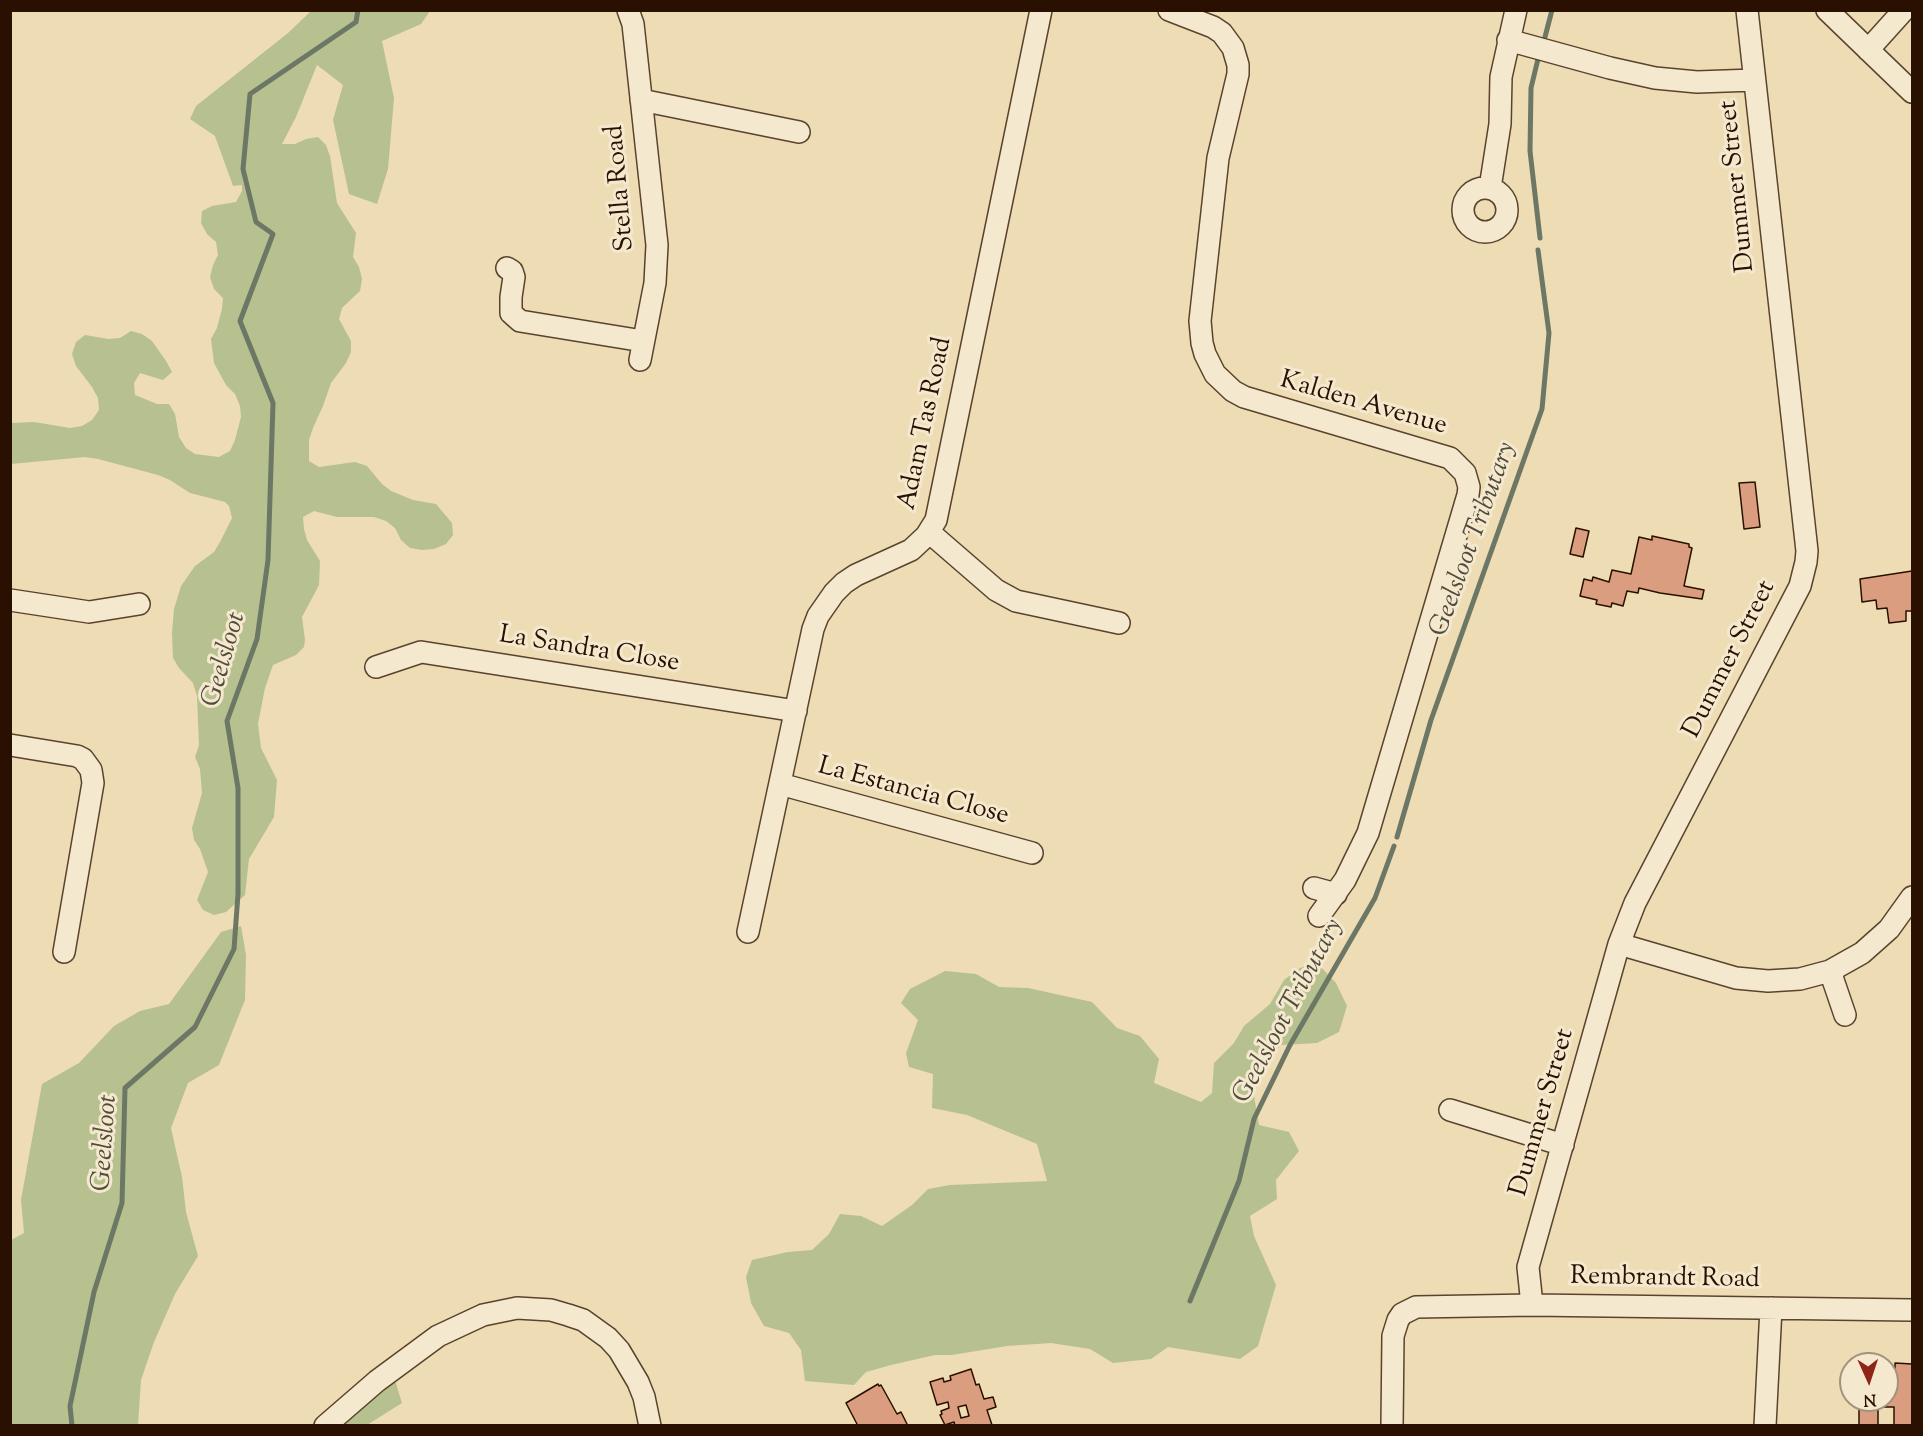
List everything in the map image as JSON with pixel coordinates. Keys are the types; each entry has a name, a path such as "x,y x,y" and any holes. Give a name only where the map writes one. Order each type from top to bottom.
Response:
{"street":[{"name":"Stella Road","path":"507,268 512,271 514,277 511,313 520,321 641,350 655,283 657,245 633,24 628,10"},
{"name":"Adam Tas Road","path":"748,932 813,629 825,604 834,593 855,575 910,550 929,532 936,520 1041,10"},
{"name":"Kalden Avenue","path":"1169,10 1213,27 1221,33 1233,48 1238,65 1238,74 1218,158 1200,321 1204,354 1215,374 1233,391 1250,399 1450,458 1461,467 1468,480 1468,495 1368,833 1358,856 1336,894 1319,916"},
{"path":"1490,188 1500,124 1501,77 1516,10"},
{"name":"Dummer Street","path":"1532,1305 1528,1268 1619,944 1635,903 1800,586 1806,562 1807,551 1747,10"},
{"path":"1827,10 1912,92"},
{"path":"1868,50 1904,10"},
{"path":"1508,40 1655,78 1697,81 1754,80"},
{"path":"641,100 799,132"},
{"path":"929,532 996,590 1016,601 1119,623"},
{"path":"10,600 89,612 139,604"},
{"name":"La Sandra Close","path":"376,667 421,652 796,711"},
{"path":"10,745 77,756 83,759 91,770 93,783 64,952"},
{"name":"La Estancia Close","path":"780,784 1032,853"},
{"path":"1314,888 1336,894"},
{"path":"1619,944 1736,978 1792,980 1830,970 1862,953 1889,928 1912,897"},
{"path":"1830,970 1845,1015"},
{"path":"1450,1110 1563,1145"},
{"name":"Rembrandt Road","path":"1392,1425 1393,1336 1402,1314 1416,1307 1532,1305 1912,1310"},
{"path":"325,1425 376,1381 438,1336 483,1315 517,1308 551,1310 568,1315 583,1320 608,1338 619,1350 638,1382 650,1425"},
{"path":"1765,1425 1771,1308"}],"green space":[{"path":"311,11 430,11 421,24 382,41 394,98 388,169 377,204 349,194 333,120 343,85 317,65 296,117 282,144 295,144 318,137 326,145 330,156 337,203 356,233 353,257 362,279 360,291 342,308 339,319 351,341 351,352 331,383 313,428 309,440 309,461 319,467 355,462 367,466 391,491 413,500 436,504 452,523 453,535 446,544 434,549 422,550 410,548 401,540 395,528 386,521 374,517 337,517 314,511 303,517 307,540 320,561 319,585 302,617 304,647 296,655 273,665 265,688 258,724 261,748 277,780 274,817 249,859 245,895 226,912 214,915 203,910 197,900 208,872 200,849 194,840 192,828 202,793 200,769 195,757 199,745 197,696 193,683 173,658 172,633 174,609 181,586 195,566 214,552 220,542 232,518 229,506 225,502 190,493 158,475 98,459 85,457 11,464 11,423 34,422 70,428 82,426 92,420 99,410 98,398 76,366 72,354 76,342 85,335 108,339 120,338 131,331 142,334 152,341 172,372 163,380 140,373 134,383 135,395 157,404 169,404 175,414 179,437 186,448 195,454 219,457 230,451 241,417 240,406 235,394 226,385 214,363 211,339 217,328 223,298 214,289 210,277 218,255 216,242 207,234 201,223 202,211 212,206 236,202 242,191 242,185 233,186 215,136 190,119 196,106 288,33"},
{"path":"241,926 246,955 245,1000 219,1065 188,1083 171,1128 182,1177 186,1212 198,1256 175,1294 154,1342 141,1380 138,1425 11,1425 11,1240 24,1233 21,1200 42,1084 79,1063 114,1026 140,1011 169,1004 221,932"},
{"path":"1317,963 1336,983 1347,1006 1339,1032 1317,1043 1281,1045 1262,1066 1254,1096 1259,1125 1289,1132 1299,1151 1276,1180 1277,1199 1250,1216 1254,1236 1276,1285 1258,1346 1240,1359 1168,1347 1151,1359 1113,1363 1090,1349 1051,1343 935,1355 866,1372 854,1385 805,1381 801,1350 789,1333 764,1326 751,1303 746,1277 752,1260 788,1252 812,1250 829,1234 840,1214 861,1216 882,1226 912,1205 928,1189 950,1185 1047,1181 1037,1144 967,1115 932,1108 933,1074 909,1067 906,1053 918,1020 901,1003 910,989 945,971 976,974 999,987 1028,988 1092,1002 1117,1028 1140,1036 1159,1059 1154,1083 1201,1102 1212,1093 1214,1063 1234,1043 1244,1026 1270,1004 1284,980 1300,968"},
{"path":"394,1377 402,1403 367,1425 334,1426"}],"building":[{"path":"1755,482 1760,527 1744,529 1739,483"},
{"path":"1576,528 1589,531 1583,557 1570,554"},
{"path":"1652,536 1689,544 1692,548 1684,586 1704,590 1702,599 1639,588 1638,593 1627,591 1623,606 1612,603 1611,607 1596,604 1597,600 1580,596 1584,579 1592,581 1593,577 1609,582 1612,570 1631,574 1639,537 1652,540"},
{"path":"1912,571 1912,611 1906,611 1906,621 1889,623 1887,608 1877,609 1876,600 1862,602 1860,579"},
{"path":"1899,1363 1912,1364 1912,1426 1894,1426 1894,1412 1899,1412"},
{"path":"971,1369 984,1399 993,1397 996,1407 987,1410 992,1425 955,1426 954,1422 945,1425 940,1415 941,1411 949,1408 948,1402 937,1405 930,1382 943,1378 944,1382 951,1380 950,1376","holes":["966,1405 969,1416 961,1418 958,1407"]},
{"path":"878,1384 881,1385 897,1414 901,1412 908,1426 858,1426 846,1403"},
{"path":"1859,1412 1878,1412 1878,1426 1859,1426"}],"waterway":[{"name":"Geelsloot","path":"72,1426 70,1406 94,1292 122,1203 125,1088 195,1027 234,949 238,894 238,788 227,721 257,639 268,560 273,403 240,321 273,234 256,222 243,169 250,94 356,22 358,10"},
{"name":"Geelsloot Tributary","path":"1545,37 1552,10"},
{"name":"Geelsloot Tributary","path":"1538,59 1531,88 1530,151 1540,238"},
{"name":"Geelsloot Tributary","path":"1397,837 1431,720 1542,409 1549,333 1538,250"},
{"name":"Geelsloot Tributary","path":"1190,1301 1239,1181 1254,1119 1290,1045 1375,898 1394,846"}]}
